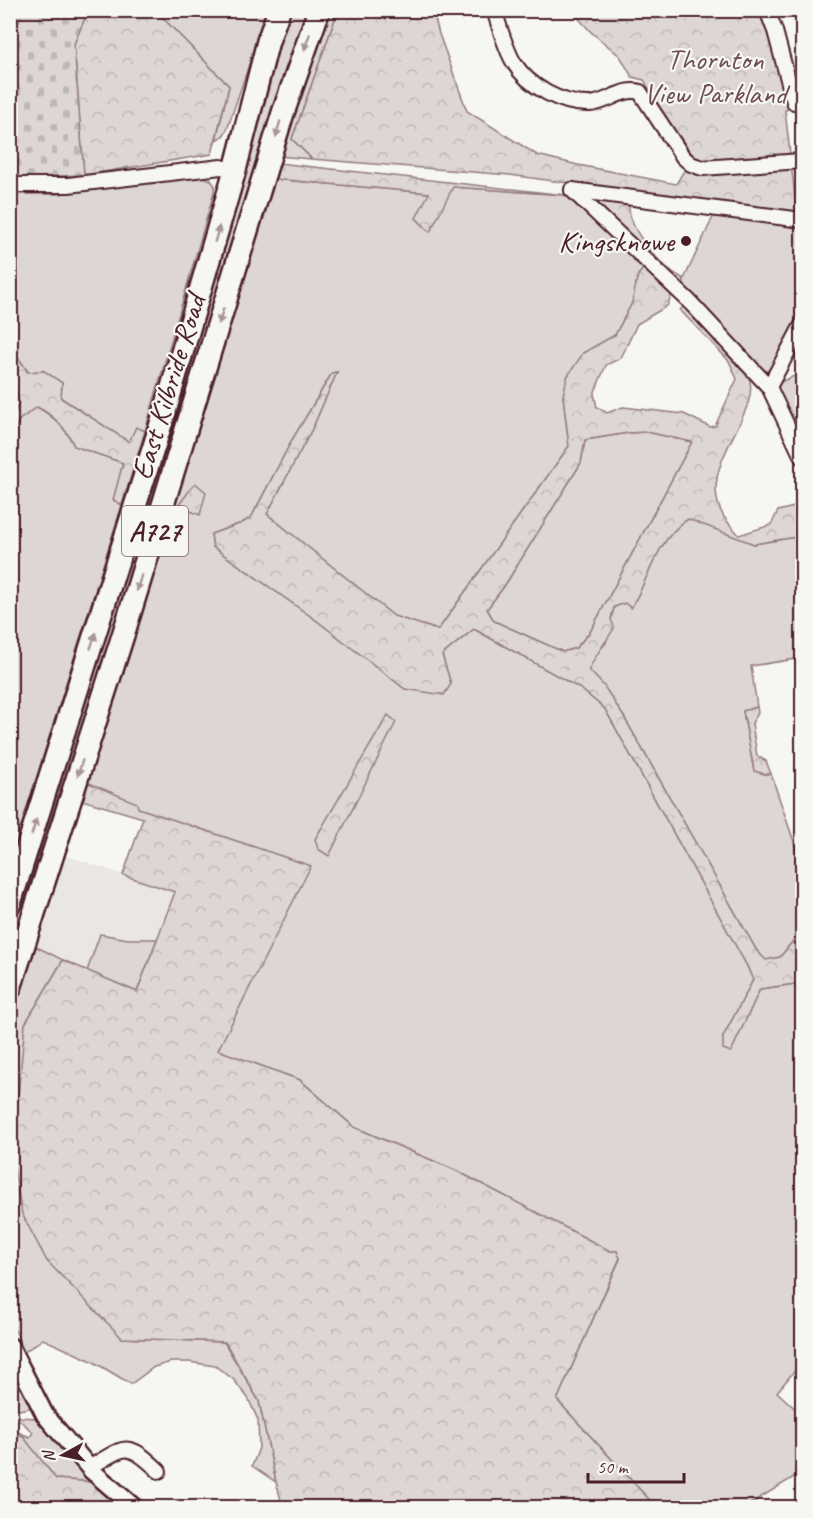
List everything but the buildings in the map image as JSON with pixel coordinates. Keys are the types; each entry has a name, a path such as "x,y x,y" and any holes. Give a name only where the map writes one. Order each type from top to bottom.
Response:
{"main road":[{"name":"East Kilbride Road","path":"10,903 166,408 235,170 268,41 279,10"},
{"name":"East Kilbride Road","path":"10,988 125,629 283,113 319,10"}],"street":[{"path":"494,10 514,63 537,87 561,99 591,104 630,91 640,92 683,158 691,164 702,168 802,161"},
{"path":"767,10 794,102"},
{"path":"10,185 68,185 221,167 235,170"},
{"path":"802,220 572,190 688,300 769,387 802,457"},
{"path":"769,387 802,325"},
{"path":"10,1346 45,1415 89,1468 135,1508"},
{"path":"89,1468 121,1450 131,1448 140,1452 159,1471"}],"shaded area":[{"path":"64,855 175,892 157,939 128,939 100,934 87,970 35,946"}],"green space":[{"path":"96,10 156,11 229,86 212,154 84,175 74,44 87,13"},
{"path":"10,11 96,11 87,13 74,44 84,175 11,178"},
{"path":"156,11 267,11 227,130 216,140 229,86"},
{"path":"287,11 306,11 284,73 158,490 11,954 11,930"},
{"path":"326,11 338,11 292,139 312,159 278,156"},
{"name":"Thornton View Parkland","path":"338,11 433,11 467,111 537,155 676,184 693,156 661,110 644,80 632,77 620,56 591,32 572,11 757,11 766,27 790,109 785,110 796,206 802,207 802,215 510,175 312,159 292,139"},
{"path":"278,163 565,195 453,187 430,232 416,218 429,193 273,179"},
{"path":"195,173 211,180 215,186 213,196 145,431 136,428 130,443 61,398 62,383 44,371 28,372 11,347 10,194 59,194"},
{"path":"273,179 430,193 453,187 565,195 645,267 638,275 632,303 615,335 583,353 563,396 569,446 438,630 394,617 267,514 313,427 337,372 332,373 292,440 251,518 211,534 213,547 316,620 405,689 451,684 442,655 474,629 581,689 605,709 753,980 723,1037 731,1051 760,989 802,983 802,1362 777,1392 802,1415 802,1472 745,1507 656,1507 557,1400 620,1259 617,1251 610,1251 457,1171 354,1127 300,1080 217,1050 310,866 138,808 84,781"},
{"path":"597,200 629,203 630,214 639,236 665,266 684,279 682,289 598,203"},
{"path":"715,213 802,227 802,317 771,368 764,374 682,289 684,279"},
{"path":"645,267 673,292 667,306 637,324 621,358 606,365 594,394 597,407 607,413 623,407 684,414 710,427 715,426 737,379 729,361 680,310 684,306 744,369 751,388 748,404 723,459 717,478 717,497 724,517 739,535 771,525 778,511 802,505 802,536 754,544 688,519 677,527 661,548 631,608 625,603 614,607 611,619 614,628 589,670 604,686 624,717 757,951 766,960 780,957 802,930 802,983 760,989 731,1052 723,1049 723,1037 753,980 605,709 581,689 474,629 442,655 451,684 444,695 405,689 316,620 213,547 211,534 251,518 292,440 332,373 337,372 313,427 267,514 394,616 438,630 569,446 563,396 567,377 583,353 615,335 632,303 638,275","holes":["647,432 692,442 590,632 576,648 563,652 494,621 487,609 505,585 581,463 585,440"]},
{"path":"11,347 28,372 44,371 62,383 61,398 129,442 136,427 145,431 122,505 113,500 123,463 74,446 63,428 43,410 37,407 19,420 11,439 11,423 19,402 11,369"},
{"path":"802,356 802,442 778,389 778,383 797,375"},
{"path":"37,407 59,424 68,434 74,446 123,463 114,500 122,505 11,859 11,439 19,420"},
{"path":"647,432 692,442 590,632 576,648 563,652 494,621 487,609 505,585 581,463 585,440"},
{"path":"195,483 206,492 200,515 178,506"},
{"path":"688,518 754,544 802,536 802,658 751,666 757,707 743,711 754,771 771,774 794,842 802,881 802,930 780,957 766,961 757,951 624,717 588,670 594,656 606,643 614,607 625,603 631,608 661,547 677,526"},
{"path":"757,707 758,713 752,723 757,756 766,761 771,774 754,771 743,711"},
{"path":"388,715 396,722 329,856 318,849 315,839"},
{"path":"84,781 137,803 138,808 311,866 218,1050 300,1080 354,1127 457,1171 610,1251 617,1251 620,1258 557,1400 656,1507 283,1507 259,1401 225,1342 122,1338 47,1261 22,1214 12,1157 25,1024 63,960 137,992 175,892 123,875 143,818 82,800"},
{"path":"100,934 128,939 157,939 137,992 87,971"},
{"path":"35,946 63,960 25,1024 122,1338 224,1342 259,1401 276,1482 252,1466 259,1448 258,1420 248,1398 233,1379 215,1366 171,1362 154,1367 131,1384 92,1361 43,1339 24,1352 11,1325 11,1017"},
{"path":"10,1363 34,1407 19,1410 11,1408"},
{"path":"16,1417 39,1418 92,1482 56,1479 22,1436 11,1436 10,1429 30,1437 33,1432"},
{"path":"22,1435 56,1479 92,1482 123,1507 11,1507 10,1436"}],"place":[{"name":"Kingsknowe","path":"686,241"}]}
